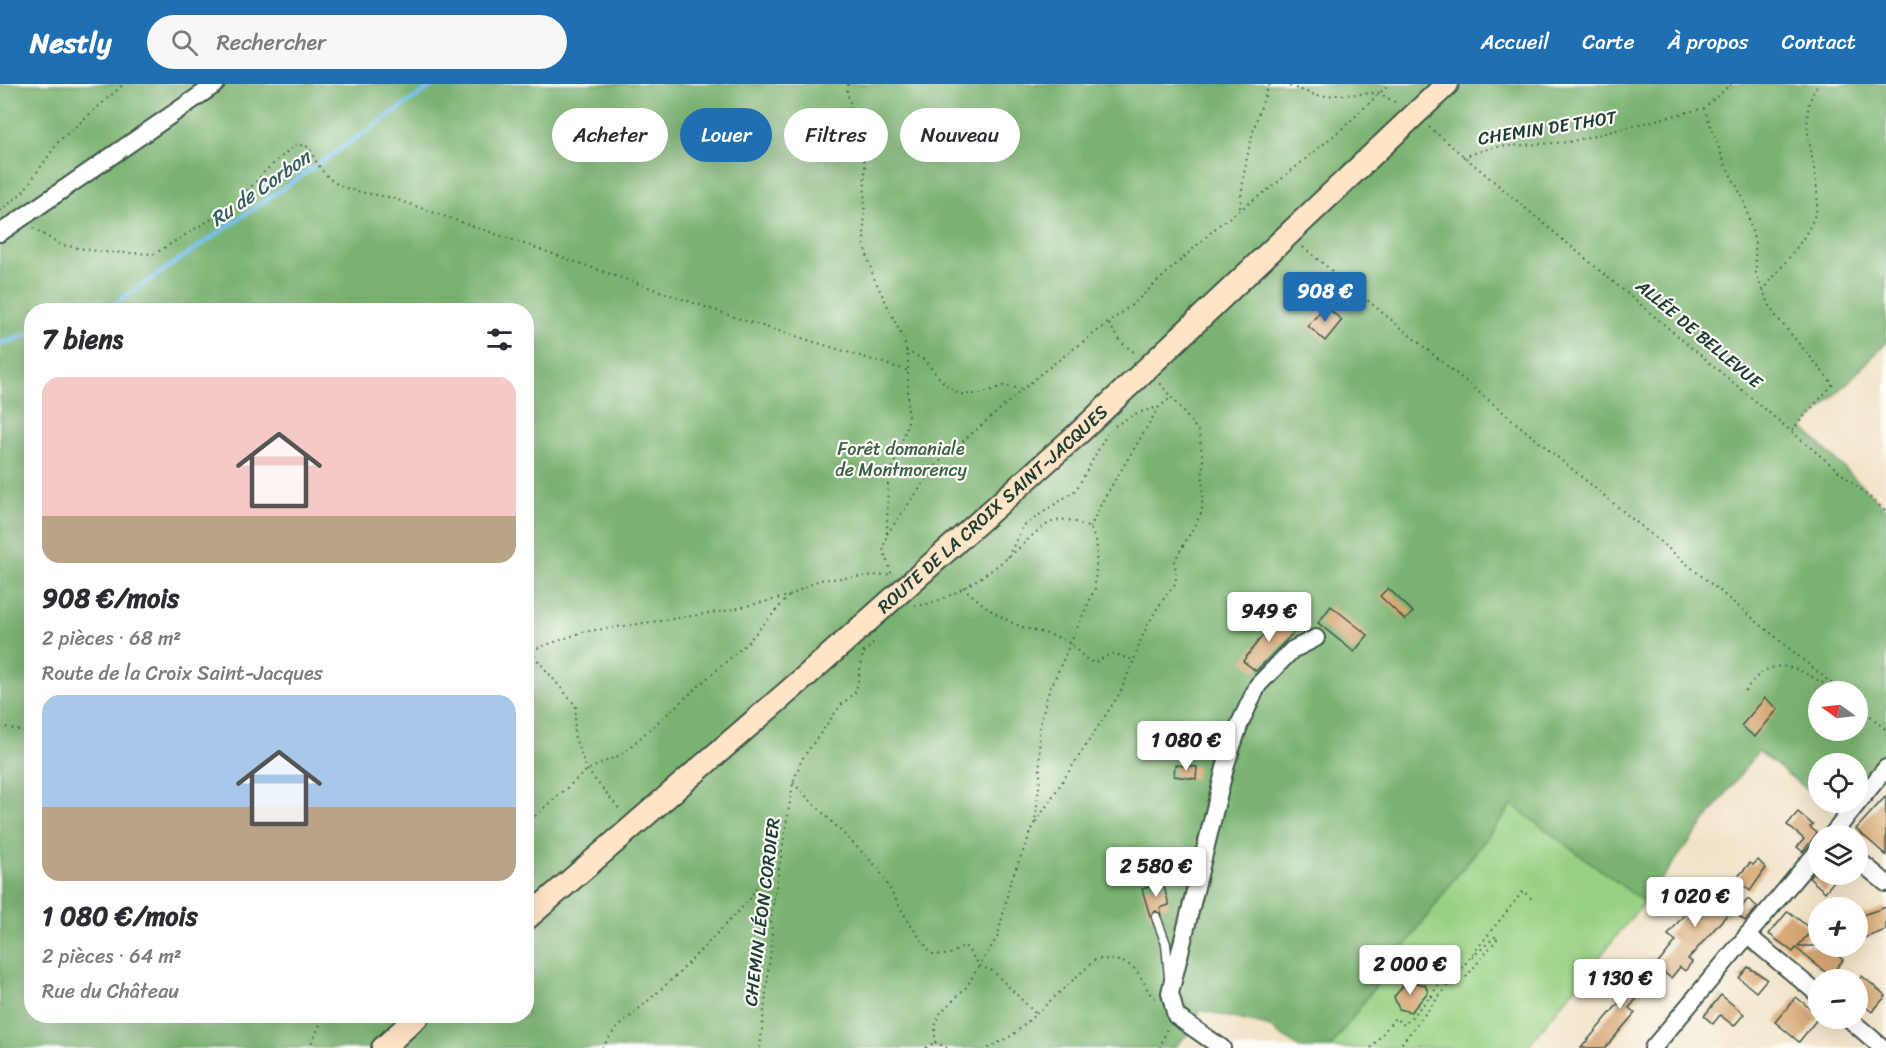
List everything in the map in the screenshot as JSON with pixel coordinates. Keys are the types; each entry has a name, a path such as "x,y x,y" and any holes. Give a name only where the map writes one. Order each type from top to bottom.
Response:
{"street":[{"path":"0,233 216,84"},
{"name":"ROUTE DE LA CROIX SAINT-JACQUES","path":"534,912 869,621 894,584 1149,369 1287,234 1446,84"},
{"path":"1222,1048 1176,1016 1165,997 1226,764 1240,723 1258,685 1292,650 1316,638"},
{"path":"1840,825 1886,768"},
{"path":"1653,1048 1808,863"},
{"path":"1868,868 1886,883"},
{"path":"1747,935 1808,986"},
{"path":"383,1048 410,1023"},
{"path":"1861,1029 1883,1048"}],"lane":[{"path":"1156,917 1166,944 1165,997"}],"path":[{"path":"0,211 23,192 59,141 124,84"},
{"path":"848,84 847,91 865,165 864,244 873,276 906,351 909,370 908,423 888,482 887,534 883,549 894,584 906,604 924,606 946,599 1006,559 1044,526 1061,519 1090,528"},
{"path":"1240,209 1244,162 1257,112 1270,84"},
{"path":"1284,84 1318,96 1379,93"},
{"path":"887,534 938,463 1023,389 1108,324 1240,209 1273,186 1344,127 1389,84"},
{"name":"CHEMIN DE THOT","path":"1463,157 1494,147 1569,142 1704,108 1731,84"},
{"path":"1762,291 1809,229 1816,207 1816,179 1807,113 1812,93 1820,84"},
{"name":"ALLÉE DE BELLEVUE","path":"1379,93 1414,114 1886,511"},
{"path":"1704,108 1725,164 1744,200 1755,243 1756,275 1762,291 1774,315 1833,384 1792,430"},
{"path":"8,204 19,220 61,245 103,252 154,254 236,204 264,171 296,144 309,147 317,166 342,189 389,197 743,320 909,370"},
{"path":"1287,234 1827,681"},
{"path":"935,1042 935,1026 941,1012 965,989 981,967 998,936 1010,883 1035,822 1120,693 1144,629 1161,600 1176,582 1175,560 1202,512 1203,461 1199,432 1149,369 1134,352 1122,343 1108,324"},
{"path":"906,351 923,359 944,383 958,394 980,394 1003,386 1023,389"},
{"path":"1006,559 1023,526 1076,490 1096,457 1108,430 1134,414 1159,407 1172,398"},
{"path":"1035,822 1040,778 1039,730 1047,696 1095,588 1097,551 1090,528 1102,502 1159,407"},
{"path":"534,650 583,632 725,611 789,596 819,580 894,584"},
{"path":"963,587 980,603 997,614 1025,628 1047,632 1070,644 1085,660 1094,663 1111,653 1120,653 1134,660"},
{"path":"534,817 587,770 622,754 746,644 789,596"},
{"name":"CHEMIN LÉON CORDIER","path":"760,1048 772,938 771,918 793,783 802,759 840,706 856,691 869,621"},
{"path":"534,659 576,706 574,735 587,770 635,826"},
{"path":"1745,691 1754,677 1772,666 1797,668 1820,681"},
{"path":"1868,714 1886,730"},
{"path":"0,726 24,732"},
{"path":"793,783 878,868 909,923 932,954 948,955 964,946 981,967 993,972 1037,1015"},
{"path":"602,1048 614,1031 679,973 750,899 766,868 781,850"},
{"path":"1398,1048 1523,891 1532,899"},
{"path":"1462,966 1496,936 1498,938 1466,977"},
{"path":"988,1048 1013,1035 1096,959 1118,959 1132,967 1142,979 1147,992 1165,997"},
{"path":"1371,1048 1395,1018 1404,1025 1431,996 1445,975 1431,964"},
{"path":"1431,996 1436,998"},
{"path":"1160,1048 1169,1019"},
{"path":"309,1048 321,1023"},
{"path":"926,1048 935,1042"},
{"path":"935,1042 947,1048"}],"green space":[{"name":"Forêt domaniale de Montmorency","path":"0,84 1886,84 1886,343 1803,428 1886,509 1886,751 1868,775 1868,753 1808,753 1808,790 1758,751 1644,902 1512,805 1455,878 1330,1048 1300,1048 1268,1026 1200,1010 1194,1028 1173,1048 0,1048"},
{"path":"1513,804 1644,902 1526,1048 1330,1048 1455,878"}],"building":[{"path":"1325,306 1342,320 1325,341 1308,326"},
{"path":"1388,588 1413,612 1405,620 1380,596"},
{"path":"1331,606 1368,635 1354,652 1318,623"},
{"path":"1280,613 1290,621 1286,626 1294,632 1256,671 1243,661"},
{"path":"1765,698 1778,709 1755,737 1741,726"},
{"path":"1175,765 1197,767 1196,779 1174,776"},
{"path":"1886,796 1886,855 1868,839 1868,825 1860,825"},
{"path":"1798,812 1813,825 1808,825 1808,845 1803,852 1797,847 1804,839 1787,825"},
{"path":"1758,860 1766,868 1750,891 1736,879 1750,863 1753,865"},
{"path":"1712,879 1727,891 1720,899 1732,909 1688,959 1692,962 1685,971 1680,967 1671,978 1656,966 1676,941 1668,935"},
{"path":"1163,883 1169,905 1160,908 1162,915 1156,911 1150,916 1142,889"},
{"path":"1817,885 1831,885 1825,892"},
{"path":"1748,899 1758,907 1745,921 1736,914"},
{"path":"1886,907 1886,930 1868,937 1868,913"},
{"path":"1788,911 1808,927 1808,935 1798,946 1808,946 1808,957 1840,957 1843,960 1836,969 1822,969 1796,948 1793,952 1769,934"},
{"path":"1639,967 1653,979 1629,1008 1635,1013 1605,1048 1581,1048 1628,992 1622,987 1627,982 1623,969 1636,971"},
{"path":"1748,967 1767,979 1756,992 1739,978"},
{"path":"1407,981 1425,985 1428,992 1411,1012 1399,1009 1394,997"},
{"path":"1868,981 1886,996 1872,1012 1868,1009"},
{"path":"1721,995 1744,1014 1734,1026 1720,1015 1713,1024 1704,1016"},
{"path":"1796,997 1808,1007 1809,1029 1799,1042 1775,1022"}],"waterway":[{"name":"Ru de Corbon","path":"116,303 435,84"},
{"name":"Ru de Corbon","path":"0,344 24,336"}]}
